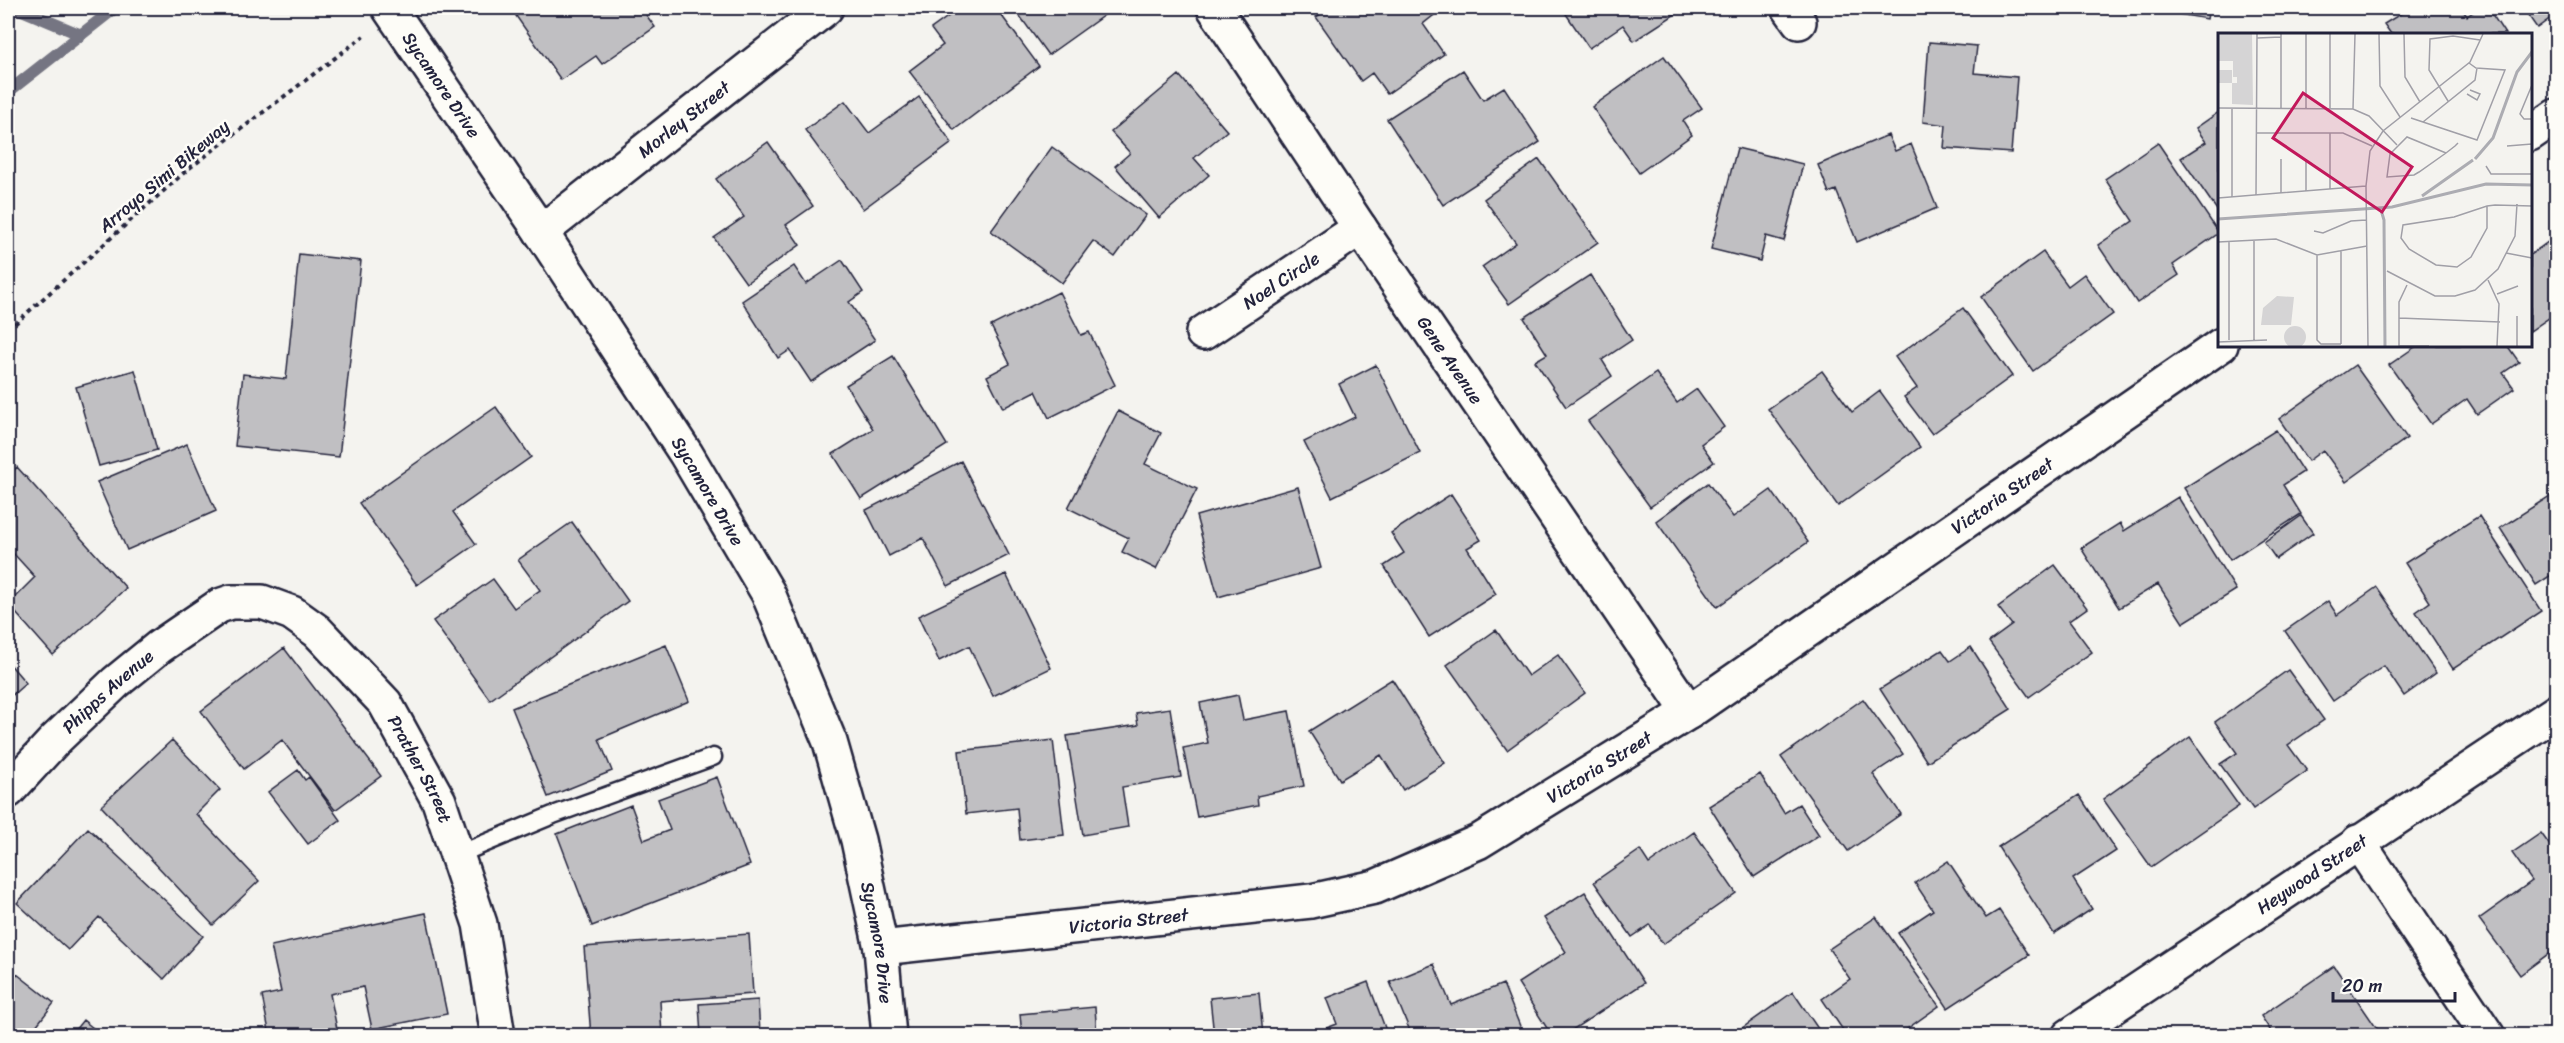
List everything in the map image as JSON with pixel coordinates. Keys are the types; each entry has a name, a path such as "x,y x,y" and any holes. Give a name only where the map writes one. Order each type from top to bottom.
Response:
{"street":[{"name":"Sycamore Drive","path":"389,8 541,232 686,454 768,592 830,742 858,840 881,948 889,1035"},
{"name":"Morley Street","path":"541,232 826,8"},
{"name":"Gene Avenue","path":"1214,8 1360,228 1689,712"},
{"path":"2531,133 2556,116"},
{"name":"Noel Circle","path":"1203,333 1360,228"},
{"name":"Victoria Street","path":"881,948 1311,901 1375,887 1478,842 1689,712 2221,346"},
{"name":"Prather Street","path":"219,606 231,602 262,602 292,613 317,631 385,704 439,801 480,924 498,1035"},
{"name":"Phipps Avenue","path":"8,791 55,740 116,682 159,647 219,606"},
{"name":"Heywood Street","path":"2069,1035 2556,712"},
{"path":"2358,842 2488,1035"}],"lane":[{"path":"457,855 553,815 713,757"}],"path":[{"name":"Arroyo Simi Bikeway","path":"8,330 187,170 345,50"}],"building":[{"path":"528,8 641,8 655,27 602,64 596,56 561,80 516,16"},
{"path":"960,8 996,8 1039,66 954,130 909,71 943,45 931,29"},
{"path":"1014,8 1114,8 1048,55"},
{"path":"1330,8 1443,8 1423,24 1444,54 1387,94 1372,73 1361,81 1316,17"},
{"path":"1562,8 1674,8 1677,13 1634,41 1623,25 1589,48"},
{"path":"2143,8 2209,8 2207,19"},
{"path":"2410,8 2461,8 2467,16 2479,8 2488,8 2504,33 2390,33 2384,24"},
{"path":"2523,8 2556,8 2556,14 2537,28"},
{"path":"1929,42 1977,46 1974,73 2017,77 2011,153 1944,148 1946,125 1923,122"},
{"path":"1664,56 1702,108 1683,121 1692,135 1639,173 1592,107"},
{"path":"1463,70 1483,100 1504,87 1540,142 1443,205 1387,119"},
{"path":"1179,75 1227,131 1194,158 1209,175 1159,218 1115,166 1130,153 1111,132"},
{"path":"919,97 952,143 863,209 805,130 845,101 869,133"},
{"path":"2218,113 2218,212 2181,158 2206,142 2196,128"},
{"path":"1888,135 1895,151 1911,144 1937,208 1857,242 1836,190 1829,193 1818,165"},
{"path":"768,142 813,206 786,225 800,245 746,283 714,238 744,217 716,179"},
{"path":"2158,143 2218,232 2173,265 2179,275 2137,303 2098,245 2133,221 2105,179"},
{"path":"1052,147 1146,215 1115,257 1093,241 1062,283 991,231"},
{"path":"1737,148 1803,164 1784,241 1766,236 1760,261 1711,249"},
{"path":"1539,159 1598,242 1509,304 1482,267 1516,243 1484,199"},
{"path":"2556,236 2556,313 2531,330 2531,254"},
{"path":"2043,252 2068,286 2084,274 2113,314 2033,371 1981,297"},
{"path":"299,254 361,261 339,457 235,446 243,374 286,379"},
{"path":"842,260 863,292 849,302 875,340 811,382 790,350 778,358 742,301 794,266 806,284"},
{"path":"1590,275 1632,340 1602,360 1612,376 1566,407 1535,361 1547,354 1524,318"},
{"path":"1059,292 1081,335 1089,332 1115,385 1049,418 1036,391 1003,408 987,376 1010,364 991,326"},
{"path":"1963,308 2012,376 1932,434 1904,397 1917,388 1895,357"},
{"path":"2508,346 2519,362 2503,373 2514,388 2477,414 2467,399 2431,424 2389,365 2415,347"},
{"path":"893,356 947,445 861,499 833,454 873,429 846,385"},
{"path":"1376,365 1420,453 1332,497 1304,442 1355,417 1339,384"},
{"path":"2355,365 2407,438 2346,482 2323,450 2308,461 2279,419"},
{"path":"135,370 157,450 99,466 76,387"},
{"path":"1822,371 1852,412 1880,391 1920,447 1838,506 1768,409"},
{"path":"1656,373 1677,403 1697,389 1724,427 1701,444 1714,462 1650,507 1588,421"},
{"path":"496,407 531,457 453,512 476,544 417,585 359,503"},
{"path":"1118,411 1161,433 1145,464 1197,489 1156,569 1122,552 1129,538 1068,508"},
{"path":"2276,430 2303,472 2283,485 2301,514 2230,560 2184,488"},
{"path":"187,444 216,511 127,550 97,482"},
{"path":"961,461 1009,555 948,586 923,538 889,556 866,510"},
{"path":"17,467 126,588 53,655 8,604 35,577 13,553 8,558 8,476"},
{"path":"1708,483 1733,517 1771,490 1808,542 1717,607 1656,521"},
{"path":"1298,487 1321,568 1218,597 1196,516"},
{"path":"2556,492 2556,572 2536,585 2500,528"},
{"path":"1451,494 1481,540 1467,548 1496,594 1429,637 1384,566 1404,553 1391,533"},
{"path":"2178,497 2236,590 2183,623 2158,584 2119,608 2081,548 2120,523 2124,531"},
{"path":"2301,516 2313,533 2276,559 2264,542"},
{"path":"2479,516 2541,611 2453,669 2416,612 2430,602 2405,563"},
{"path":"572,522 628,601 490,700 433,621 493,579 514,608 540,590 518,560"},
{"path":"2055,565 2087,608 2069,621 2092,652 2029,697 1989,642 2012,625 1998,607"},
{"path":"1006,574 1051,668 993,696 969,646 939,661 918,616"},
{"path":"2377,587 2436,673 2404,696 2384,666 2333,701 2285,631 2328,601 2337,615"},
{"path":"1496,630 1528,676 1558,655 1585,693 1507,750 1447,665"},
{"path":"666,645 689,701 599,739 612,771 548,797 512,708"},
{"path":"1971,647 2011,709 1927,762 1880,689 1942,650 1950,661"},
{"path":"284,648 381,776 335,810 282,740 244,769 201,711"},
{"path":"8,662 26,683 8,699"},
{"path":"2288,670 2324,720 2288,745 2307,771 2253,809 2220,764 2237,753 2215,722"},
{"path":"1392,679 1445,763 1403,790 1381,755 1340,780 1309,731"},
{"path":"1238,695 1243,720 1289,711 1304,786 1257,796 1258,805 1197,817 1183,748 1208,743 1200,703"},
{"path":"1863,699 1903,754 1873,774 1901,814 1848,851 1781,757"},
{"path":"1170,708 1181,777 1122,787 1128,827 1083,835 1067,736 1138,725 1136,713"},
{"path":"2190,737 2239,806 2151,867 2103,799"},
{"path":"172,740 220,790 196,814 259,881 213,925 101,806"},
{"path":"1053,740 1064,835 1020,840 1017,808 966,814 959,751"},
{"path":"298,770 305,780 309,777 340,820 308,844 268,792"},
{"path":"1760,774 1784,813 1799,804 1819,835 1754,877 1709,806"},
{"path":"717,777 750,865 592,926 557,834 631,805 644,840 670,830 658,799"},
{"path":"2079,795 2116,851 2073,879 2092,909 2054,934 1998,847"},
{"path":"88,828 203,936 164,979 99,917 68,950 17,903"},
{"path":"1694,832 1736,893 1663,944 1650,925 1632,937 1594,882 1640,850 1649,864"},
{"path":"2541,833 2556,854 2556,948 2520,975 2479,919 2532,881 2512,853"},
{"path":"1948,861 1986,918 1999,910 2029,955 1948,1008 1898,933 1933,910 1915,883"},
{"path":"1585,892 1644,983 1563,1036 1552,1036 1518,983 1566,952 1544,918"},
{"path":"426,913 447,1014 372,1029 363,987 330,994 337,1029 304,1036 270,1036 262,996 281,992 271,946"},
{"path":"1876,917 1939,1006 1897,1036 1847,1036 1822,999 1850,979 1829,949"},
{"path":"749,934 753,994 660,1001 662,1036 591,1036 584,947"},
{"path":"1434,964 1451,1005 1503,984 1524,1036 1412,1036 1390,982"},
{"path":"2334,966 2382,1036 2274,1036 2261,1016"},
{"path":"8,967 54,1003 36,1026 47,1036 8,1036"},
{"path":"1368,982 1388,1036 1306,1036 1337,1024 1327,998"},
{"path":"1793,992 1823,1036 1731,1036"},
{"path":"1259,993 1263,1036 1214,1036 1210,998"},
{"path":"758,1000 760,1033 701,1036 699,1004"},
{"path":"1095,1007 1097,1036 1022,1036 1020,1014"},
{"path":"83,1020 103,1036 70,1036"}],"waterway":[{"path":"17,8 79,34"},
{"path":"8,92 115,8"}]}
